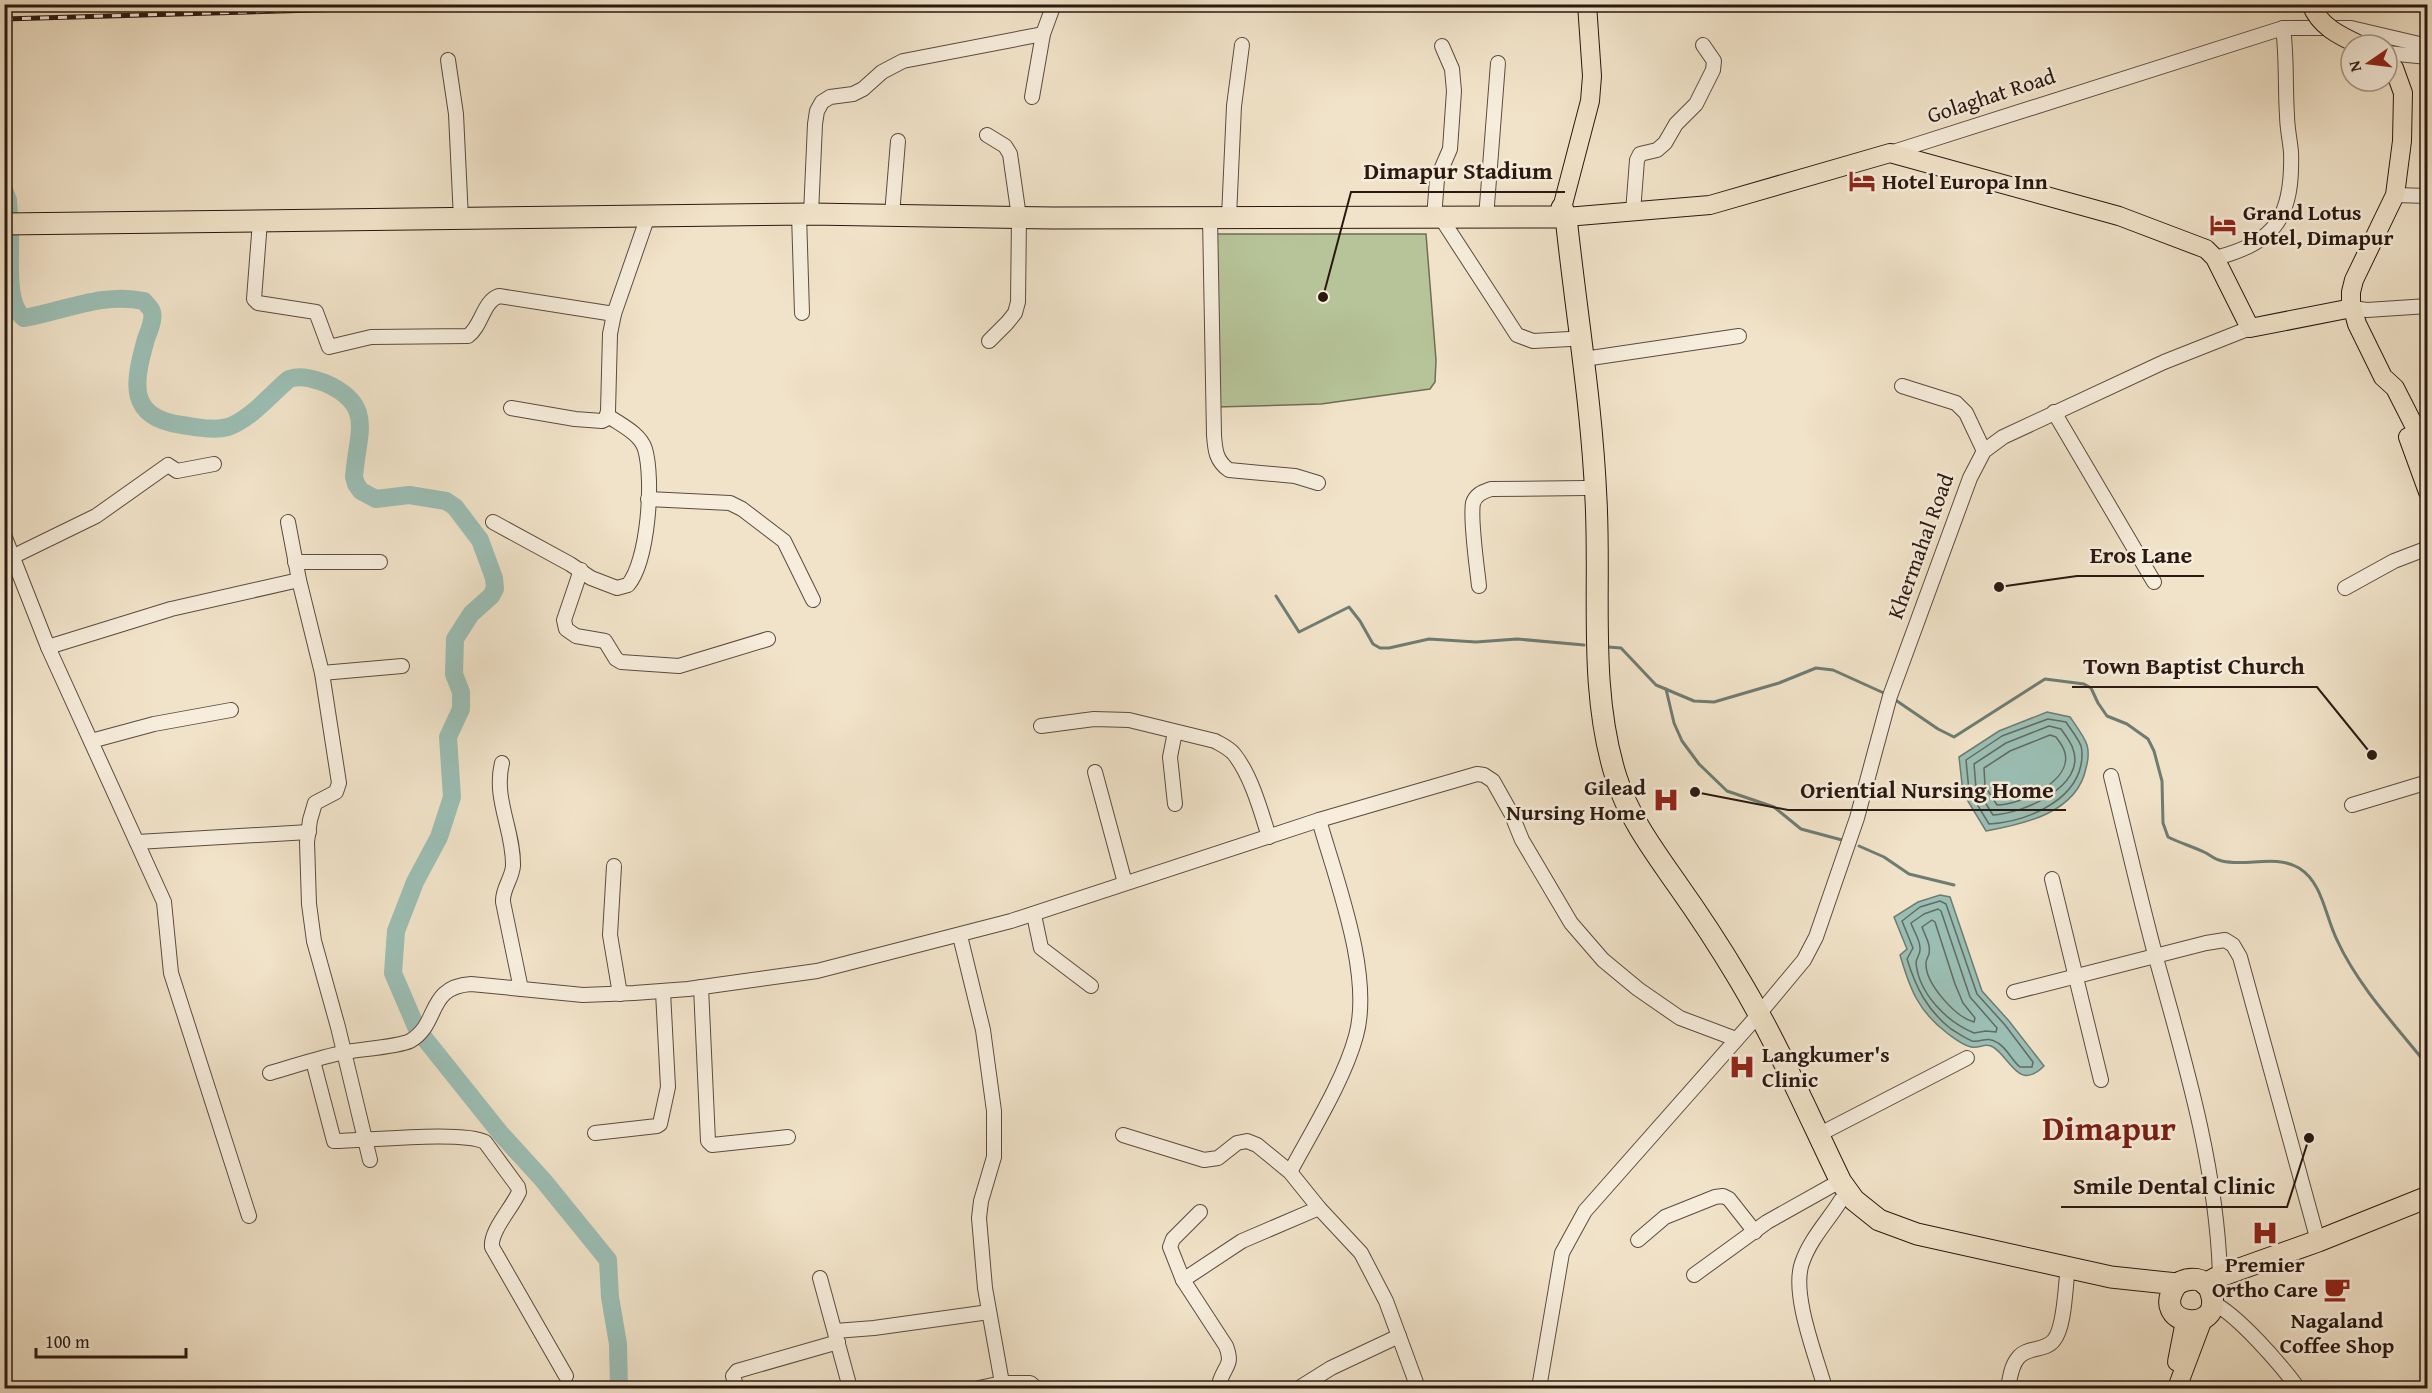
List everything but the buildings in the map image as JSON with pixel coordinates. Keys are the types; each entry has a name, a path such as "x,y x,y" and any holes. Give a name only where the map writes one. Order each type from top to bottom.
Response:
{"highway":[{"path":"4,224 805,214 1486,218 1562,214"},
{"path":"1562,214 1558,251 1587,488 1589,663 1595,728 1606,778 1622,816 1783,1058 1841,1182 1854,1200 1866,1211 1886,1223 1929,1236 2173,1292"},
{"path":"1562,214 1584,359 1597,504 1600,675 1606,728 1616,778 1647,839 1712,937 1756,1018 1837,1192 1867,1226 1892,1238 2067,1276 2173,1292"},
{"path":"2206,1299 2318,1241 2427,1197"},
{"path":"2206,1299 2191,1278 2173,1292 2171,1310 2177,1317 2249,1275 2427,1207"}],"main road":[{"path":"1562,214 1583,132 1592,76 1587,4"},
{"path":"2311,4 2321,21 2339,35"},
{"path":"2399,78 2403,93 2403,111 2396,195 2355,280 2351,292 2352,308 2416,456 2427,492"},
{"path":"1890,153 2119,216 2206,249 2215,258 2250,328"},
{"name":"Golaghat Road","path":"1562,214 1632,212 1710,205 1890,153"},
{"name":"Khermahal Road","path":"2250,328 2352,308"},
{"path":"2383,377 2395,388 2427,453"},
{"path":"2166,1389 2180,1350 2206,1299"},
{"path":"2177,1389 2206,1299"}],"street":[{"path":"1032,97 1043,34 1054,4"},
{"path":"2215,258 2228,255 2263,238 2275,228 2284,213 2291,178 2291,150 2287,118 2283,28"},
{"name":"Golaghat Road","path":"1890,153 2283,28 2351,28 2427,46"},
{"path":"802,313 805,214 815,124 817,111 822,102 830,97 853,94 863,89 882,72 903,61 1043,34"},
{"path":"1242,45 1220,217 1215,452 1220,464 1229,470 1295,476 1318,483"},
{"path":"1632,212 1637,160 1640,154 1657,150 1665,143 1676,124 1696,104 1713,70 1714,60 1704,45"},
{"path":"1442,46 1452,69 1454,91 1449,149 1437,179 1437,218 1517,335 1533,341 1570,339"},
{"path":"2399,54 2427,57"},
{"path":"448,60 456,114 462,219"},
{"path":"1486,218 1498,63"},
{"path":"987,135 1005,146 1010,154 1019,217 1018,302 1015,313 989,341"},
{"path":"892,215 898,141"},
{"path":"2396,195 2427,196"},
{"path":"512,408 603,421 607,415 610,334 614,314 648,216"},
{"path":"260,220 253,297 255,302 316,312 329,346 371,337 468,336 478,325 490,301 499,296 614,314"},
{"path":"2352,308 2367,310 2427,306"},
{"name":"Khermahal Road","path":"1539,1389 1562,1253 1585,1211 1756,1018 1804,960 1816,937 1857,818 1890,696 1970,478 1984,451 2003,437 2054,412 2164,362 2250,328"},
{"path":"1584,359 1739,336"},
{"path":"1902,386 1956,402 1966,413 1984,451"},
{"path":"2054,412 2154,582"},
{"path":"493,522 606,585 617,588 628,585 638,571 644,551 649,486 645,449 634,435 607,415"},
{"path":"14,556 96,516 168,465 177,471 214,464"},
{"path":"1479,586 1473,518 1473,503 1479,494 1491,489 1587,488"},
{"path":"648,499 730,503 742,509 784,541 813,600"},
{"path":"288,522 299,580 322,673 339,783 336,792 315,803 309,832 308,890 314,941 370,1160"},
{"path":"4,535 48,647 166,908 171,973 249,1216"},
{"path":"2346,588 2394,561 2427,548"},
{"path":"295,562 380,562"},
{"path":"581,570 564,620 566,629 576,636 605,641 616,659 621,662 679,666 768,639"},
{"path":"48,647 171,609 299,580"},
{"path":"322,673 402,666"},
{"path":"91,741 154,724 231,710"},
{"path":"1041,726 1094,718 1129,720 1215,741 1235,755 1258,803 1269,837"},
{"path":"1175,732 1170,757 1175,804"},
{"path":"502,764 499,787 513,867 503,893 503,902 521,989"},
{"path":"1095,772 1125,883"},
{"path":"270,1073 344,1053 411,1040 423,1029 441,996 449,988 471,984 583,995 620,994 663,992 817,971 960,936 1034,915 1319,820 1469,775 1489,777 1500,792 1522,840 1571,924 1604,960 1638,989 1680,1018 1736,1039"},
{"path":"2111,776 2180,1042 2214,1191 2206,1299 2225,1310 2278,1362 2298,1389"},
{"path":"2352,805 2427,782"},
{"path":"1290,1172 1347,1063 1357,1034 1358,969 1349,922 1319,820"},
{"path":"137,842 309,832"},
{"path":"614,866 610,935 620,994"},
{"path":"2052,879 2078,976 2102,1080"},
{"path":"1034,915 1041,948 1090,986"},
{"path":"960,936 983,1030 994,1111 994,1157 981,1201 979,1218 989,1312 1002,1383"},
{"path":"2014,992 2226,940 2233,945 2240,957 2318,1241"},
{"path":"701,987 709,1143 712,1145 788,1137"},
{"path":"595,1133 660,1124 668,1087 663,992"},
{"path":"1818,1135 1966,1058"},
{"path":"313,1061 333,1140 450,1137 481,1140 518,1187 519,1194 497,1228 491,1241 492,1247 566,1376"},
{"path":"1123,1134 1204,1160 1218,1158 1237,1143 1247,1142 1257,1145 1290,1172 1361,1254 1386,1301 1418,1389"},
{"path":"1694,1275 1783,1212 1837,1192"},
{"path":"1825,1389 1800,1300 1799,1275 1802,1262 1837,1192"},
{"path":"1638,1240 1665,1218 1715,1197 1723,1196 1729,1199 1755,1232"},
{"path":"1184,1280 1242,1241 1319,1208"},
{"path":"1200,1212 1173,1239 1170,1247 1184,1280 1226,1346 1230,1358 1220,1381 1224,1389"},
{"path":"2008,1389 2014,1365 2019,1357 2024,1352 2044,1348 2053,1343 2058,1334 2067,1276"},
{"path":"820,1278 850,1389"},
{"path":"737,1389 733,1376 736,1371 836,1337 873,1328 989,1312"},
{"path":"1299,1389 1331,1368 1399,1336"},
{"path":"979,1389 1002,1383 1030,1383 1036,1389"}],"green space":[{"path":"1212,234 1426,234 1436,360 1435,382 1430,389 1321,404 1217,407"}],"water":[{"path":"2047,712 2070,717 2086,742 2088,759 2081,783 2072,796 2047,814 2016,825 1986,831 1963,793 1959,757 1999,731"},
{"path":"1940,895 1950,897 1982,991 2044,1066 2035,1073 2021,1074 1993,1047 1964,1045 1937,1025 1916,998 1900,955 1907,949 1894,917 1918,902"}],"waterway":[{"path":"4,190 8,200 9,215"},
{"path":"10,235 11,292 18,312 24,318 114,299 144,301 150,308 152,322 142,355 137,383 138,395 143,406 151,414 164,421 217,429 228,427 245,418 289,379 303,377 325,383 341,392 351,401 357,411 360,434 354,477 361,491 376,499 409,495 446,501 455,507 480,540 494,578 495,589 491,596 471,614 455,639 454,674 461,692 461,709 448,737 452,797 439,837 415,882 396,931 393,973 417,1029 501,1134 543,1180 608,1260 610,1297 618,1344 619,1388"},
{"path":"1276,596 1299,632 1349,607 1373,644 1380,648 1429,639 1476,642 1517,639 1584,645"},
{"path":"1608,647 1621,648 1656,685 1694,701 1714,702 1779,683 1816,668 1833,670 1886,694"},
{"path":"1894,699 1938,729 1954,737 2045,679 2084,684 2091,688 2107,716 2127,724 2148,739 2154,751 2162,781 2163,823 2168,837 2216,859 2241,863 2280,862 2290,864 2307,874 2318,891 2337,940 2356,973 2378,1005 2428,1066"},
{"path":"1666,689 1674,723 1682,741 1699,764 1727,791 1774,807 1801,829 1842,840"},
{"path":"1859,846 1884,857 1909,874 1954,885"}],"railway":[{"path":"4,19 517,4"},
{"path":"2422,4 2428,6"}],"place":[{"name":"Hotel Europa Inn","path":"1862,181"},
{"name":"Grand Lotus Hotel, Dimapur","path":"2223,225"},
{"name":"Dimapur Stadium","path":"1323,297"},
{"name":"Eros Lane","path":"1999,587"},
{"name":"Town Baptist Church","path":"2372,755"},
{"name":"Oriential Nursing Home","path":"1695,792"},
{"name":"Gilead Nursing Home","path":"1666,800"},
{"name":"Langkumer's Clinic","path":"1742,1067"},
{"name":"Smile Dental Clinic","path":"2309,1138"},
{"name":"Premier Ortho Care","path":"2265,1233"},
{"name":"Nagaland Coffee Shop","path":"2337,1289"}],"district":[{"name":"Dimapur","path":"2109,1128"}]}
